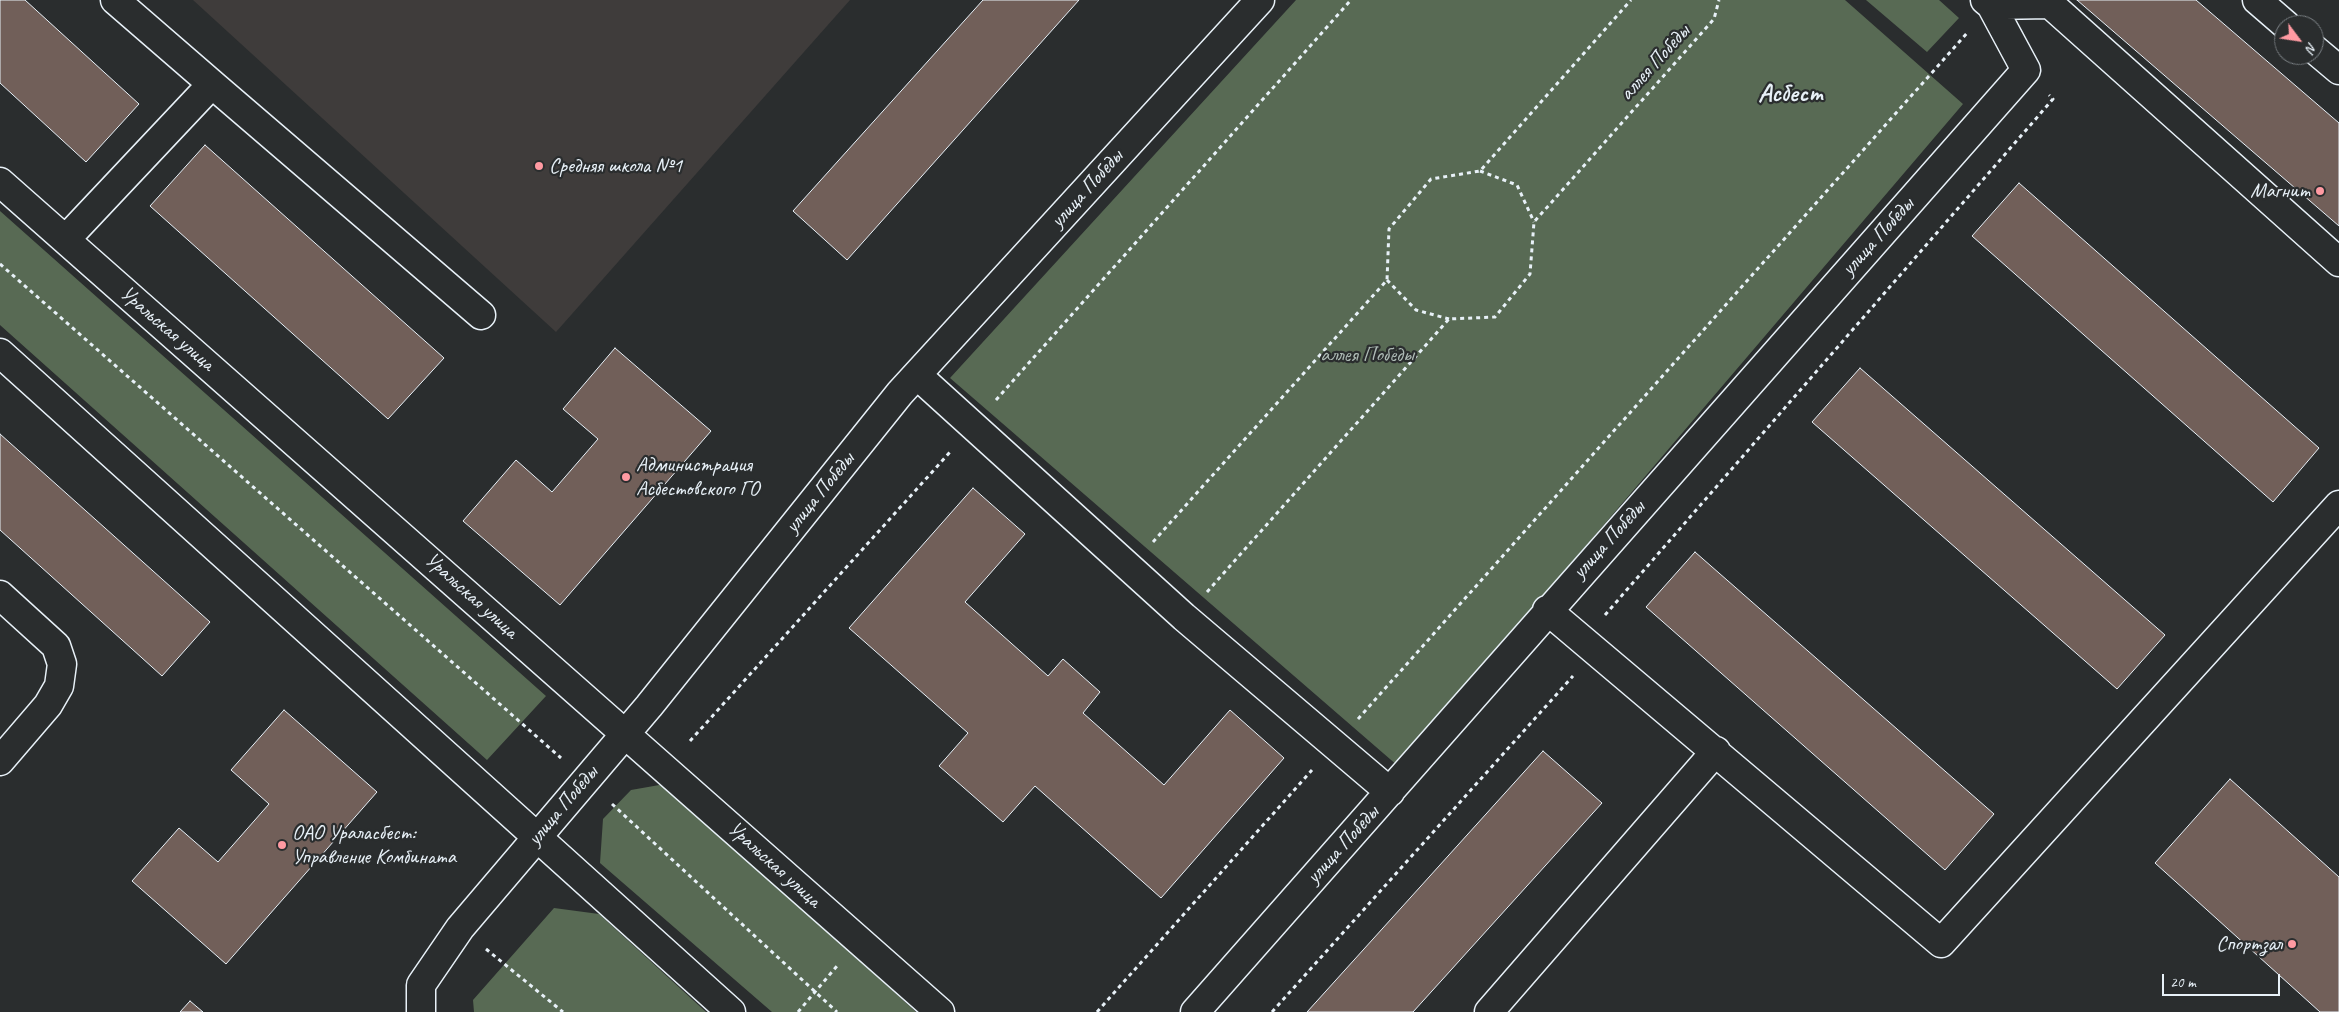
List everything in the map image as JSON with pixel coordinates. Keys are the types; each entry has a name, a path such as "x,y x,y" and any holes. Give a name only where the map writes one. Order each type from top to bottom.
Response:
{"street":[{"path":"115,0 480,315"},
{"name":"улица Победы","path":"421,1012 420,985 460,928 649,706 900,393 1260,0"},
{"path":"2257,0 2274,15"},
{"path":"1988,2 2026,70"},
{"path":"1988,2 2050,4 2339,262"},
{"path":"2324,57 2339,70"},
{"name":"улица Победы","path":"1195,1012 1390,792 1547,610 2026,70"},
{"path":"66,239 212,84"},
{"name":"Уральская улица","path":"0,182 940,1012"},
{"path":"0,353 536,839 731,1012"},
{"path":"918,375 1184,617 1390,792"},
{"path":"1547,610 1941,943 2339,505"},
{"path":"0,595 56,646 62,664 59,686 48,705 0,762"},
{"path":"1489,1012 1716,751"}],"path":[{"path":"690,741 974,426 1350,0"},
{"path":"1480,171 1631,0"},
{"name":"аллея Победы","path":"1534,222 1714,19 1719,0"},
{"path":"1097,1012 1988,2"},
{"path":"1272,1012 1589,646 2052,99 2026,70"},
{"path":"1130,568 1387,280 1390,229 1431,179 1480,171 1517,185 1534,222 1530,274 1495,317 1449,319 1416,310 1387,280"},
{"path":"0,264 586,780 837,1012"},
{"path":"1184,617 1449,319"},
{"path":"460,928 563,1012"},
{"path":"798,1012 859,941"}],"shaded area":[{"name":"Средняя школа №1","path":"193,0 850,0 556,332"}],"green space":[{"name":"аллея Победы","path":"1296,0 1845,0 1963,104 1398,766 950,378"},
{"path":"1866,0 1939,0 1959,18 1927,52"},
{"path":"0,211 546,696 487,760 0,325"},
{"path":"665,784 916,1012 772,1012 600,863 603,819 631,790"},
{"path":"554,908 599,914 706,1012 474,1012 473,1000"}],"building":[{"path":"0,0 25,0 139,104 86,162 0,83"},
{"path":"983,0 1079,0 847,260 793,211"},
{"path":"2077,0 2196,0 2339,123 2339,226"},
{"path":"205,145 444,358 388,419 150,206"},
{"path":"2019,183 2319,448 2273,502 1972,236"},
{"path":"615,348 711,431 560,605 463,521 516,460 552,492 598,439 563,409"},
{"path":"1860,368 2165,635 2117,689 1812,422"},
{"path":"0,434 210,622 162,676 0,530"},
{"path":"973,488 1025,534 965,602 1048,676 1063,659 1100,692 1083,713 1164,785 1230,710 1284,758 1161,898 1035,786 1003,822 939,766 968,733 849,628"},
{"path":"1695,552 1994,814 1945,870 1646,607"},
{"name":"ОАО Ураласбест: Управление Комбината","path":"284,710 377,792 226,964 132,881 179,828 218,862 269,804 231,770"},
{"path":"1543,751 1602,803 1413,1012 1307,1012"},
{"name":"Спортзал","path":"2230,779 2339,877 2339,1012 2320,1012 2155,863"},
{"path":"190,1001 203,1012 180,1012"}],"place":[{"name":"Средняя школа №1","path":"539,166"},
{"name":"Магнит","path":"2320,191"},
{"name":"Администрация Асбестовского ГО","path":"626,477"},
{"name":"ОАО Ураласбест: Управление Комбината","path":"282,845"},
{"name":"Спортзал","path":"2292,944"}],"district":[{"name":"Асбест","path":"1790,94"}]}
